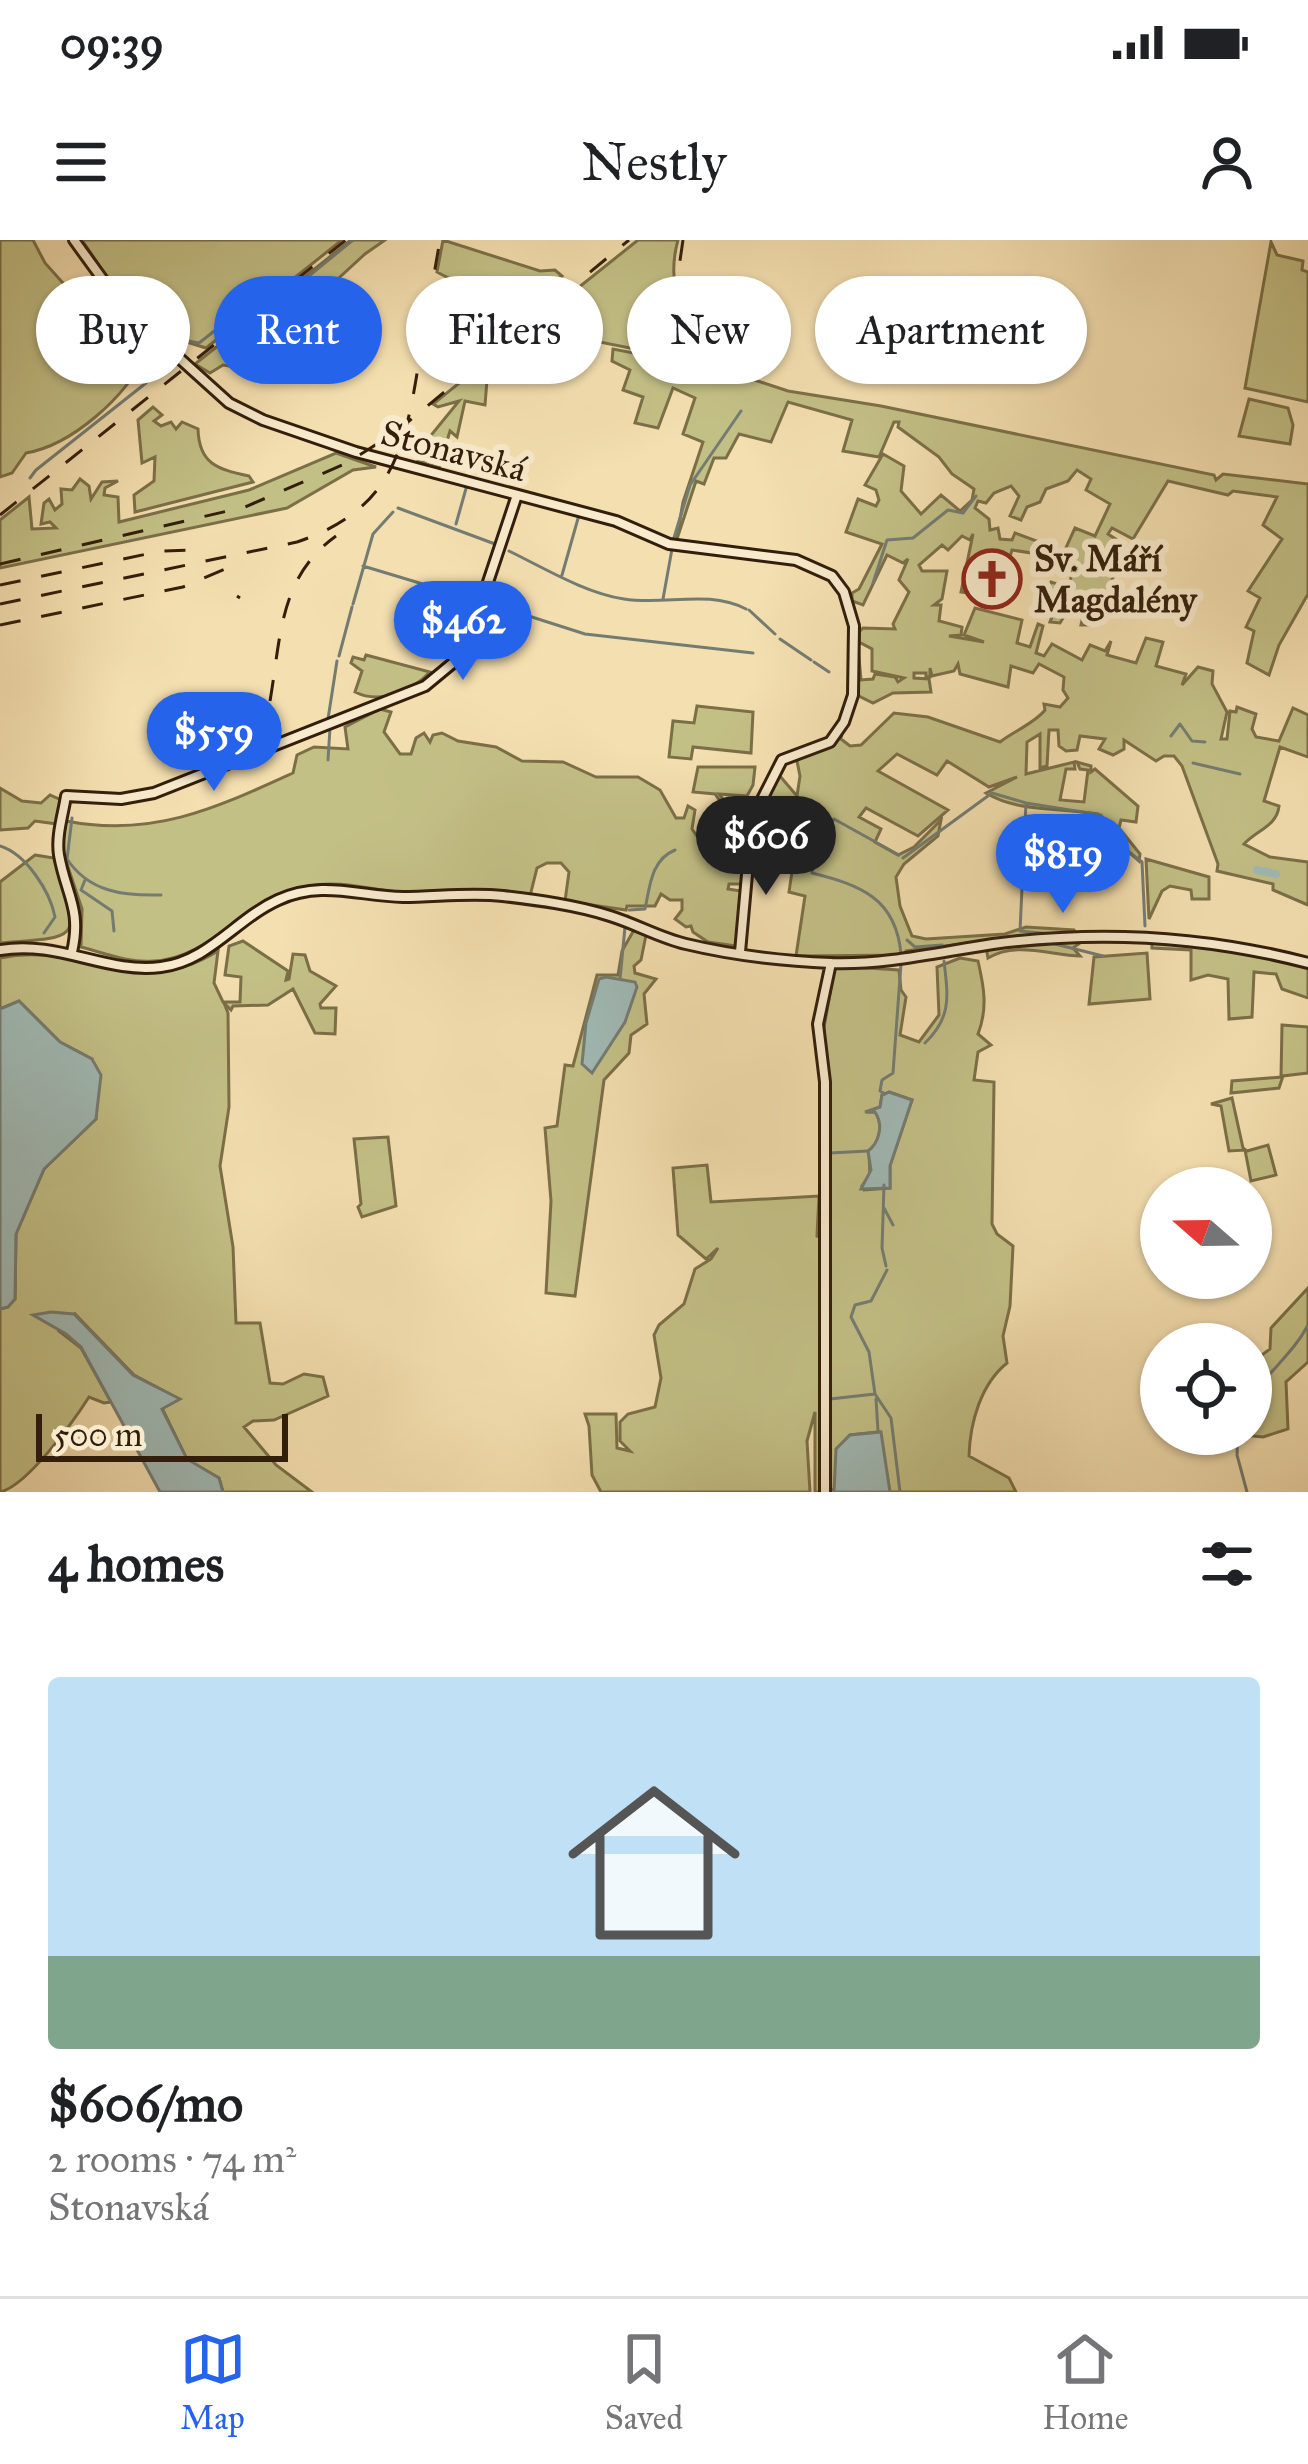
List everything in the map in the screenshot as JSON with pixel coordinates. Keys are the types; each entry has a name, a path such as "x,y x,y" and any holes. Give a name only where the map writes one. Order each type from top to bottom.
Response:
{"street":[{"name":"Stonavská","path":"74,240 122,303 236,407 306,438 616,521 675,546 812,565 842,586 854,626 853,694 844,722 830,742 789,755 779,764 752,819 740,952"},
{"path":"72,952 78,927 76,909 58,851 66,796 111,799 154,794 425,686 454,662 468,642 517,495"},
{"path":"0,950 36,946 148,968 198,955 277,900 333,888 400,897 497,895 608,915 685,944 831,963 1053,939 1143,937 1192,940 1308,963"},
{"path":"825,1492 825,1082 818,1024 831,963"}],"shaded area":[{"path":"0,240 33,240 57,276 36,276 36,384 127,384 79,430 26,453 12,473 0,477"},
{"path":"82,240 342,240 297,276 214,276 214,342 206,348 190,343 190,276 106,276"},
{"path":"351,240 385,240 341,276 306,276"},
{"path":"443,240 540,271 555,270 562,276 446,276 437,272"},
{"path":"638,240 678,240 674,276 627,276 627,347 603,343 603,276 593,276"},
{"path":"1271,242 1277,255 1303,261 1302,270 1308,272 1308,402 1245,388"},
{"path":"214,349 214,371 210,373 195,364"},
{"path":"613,349 627,352 627,368 612,361"},
{"path":"627,379 627,384 767,384 1214,475 1216,480 1223,474 1308,484 1308,594 1279,645 1269,675 1247,663 1254,631 1246,627 1260,598 1248,591 1282,539 1263,525 1277,497 1233,491 1228,495 1168,481 1133,539 1112,528 1108,534 1128,547 1115,565 1093,625 1081,625 1085,606 1073,602 1060,623 1050,622 1058,602 1045,596 1051,582 1067,587 1073,573 1058,565 1075,528 1095,536 1110,504 1086,490 1091,479 1077,470 1068,481 1046,489 1021,520 1010,516 1019,496 1011,486 994,493 986,503 978,501 975,508 989,519 990,530 998,528 1000,539 1012,540 1015,533 1061,550 1058,557 1012,550 998,597 994,596 998,565 988,568 984,590 961,592 973,534 970,540 962,536 948,550 942,545 919,565 922,571 947,571 942,599 934,605 941,605 939,621 962,627 961,635 949,636 984,642 964,635 975,608 1022,620 1017,643 1030,647 1038,624 1043,626 1036,653 1044,656 1052,644 1082,660 1090,645 1105,651 1111,641 1107,655 1136,663 1146,638 1163,642 1156,666 1186,674 1182,685 1198,667 1213,671 1212,684 1227,712 1221,739 1227,739 1230,711 1236,712 1237,707 1256,714 1252,729 1256,737 1279,741 1293,708 1308,715 1308,757 1280,747 1264,801 1279,806 1277,813 1244,844 1270,857 1308,862 1308,905 1273,890 1273,884 1217,871 1182,766 1174,756 1156,761 1124,740 1124,749 1113,755 1099,749 1105,739 1080,736 1077,750 1066,751 1059,746 1058,730 1049,730 1047,766 1040,768 1040,734 1027,742 1026,774 1074,762 1075,769 1066,769 1060,800 1084,802 1088,770 1080,769 1077,762 1091,766 1091,772 1095,769 1138,806 1136,822 1121,820 1119,828 1140,854 1139,861 1115,840 1098,814 1026,807 999,799 986,793 1017,777 989,787 947,761 937,775 897,754 878,771 948,810 918,836 866,808 859,817 881,829 875,842 898,855 914,847 941,820 938,836 904,864 896,877 900,906 912,936 1005,934 1026,927 1074,930 1080,943 1073,948 1080,956 1010,950 988,958 985,941 906,951 904,955 796,956 805,896 789,892 793,865 771,864 751,856 753,844 767,853 790,839 760,830 753,834 779,775 797,796 796,756 832,745 842,732 841,739 850,746 861,745 894,713 928,717 1000,742 1041,715 1044,704 1060,707 1068,698 1064,677 1039,664 1033,673 1011,666 1008,687 960,674 958,664 954,671 932,676 930,668 930,677 914,673 914,678 929,679 931,692 893,693 873,703 855,694 858,647 861,680 873,679 875,674 895,677 898,682 904,678 872,671 872,649 859,642 859,632 863,628 895,629 893,624 909,592 899,580 908,559 903,563 887,555 863,605 852,601 852,593 859,589 882,544 846,532 858,499 876,506 879,500 876,490 865,485 883,454 904,466 901,491 921,514 941,495 960,511 972,500 974,489 898,427 899,422 894,422 879,457 843,451 852,420 788,402 771,442 739,434 726,458 714,458 704,484 696,481 676,542 683,502 703,442 683,434 695,398 673,388 658,428 635,423 643,397 623,390"},
{"path":"458,384 487,384 485,405 465,401 457,437 450,431 439,468 418,461 419,450 459,401 433,404"},
{"path":"1249,399 1288,408 1293,425 1290,444 1239,436"},
{"path":"153,407 162,415 154,421 161,426 171,422 176,429 182,422 198,429 202,450 212,463 249,476 253,482 135,512 134,495 154,481 155,457 142,463 138,420"},
{"path":"336,453 376,467 353,470 287,508 0,568 0,520 29,497 32,529 56,528 50,522 41,524 44,503 49,499 55,510 62,504 61,489 72,490 80,479 89,486 91,499 102,482 118,481 105,488 104,495 118,497 119,522 249,490"},
{"path":"366,655 430,672 394,694 364,695 355,692 362,671 351,663 353,657 364,660"},
{"path":"697,706 753,712 751,753 693,747 691,759 669,757 673,721 694,723"},
{"path":"380,709 391,712 384,732 400,754 411,754 416,738 424,733 430,742 433,735 442,733 458,741 496,747 522,761 563,762 596,777 638,777 660,790 676,818 684,818 688,806 695,810 692,829 697,836 715,837 736,824 715,794 693,792 698,767 755,767 747,796 719,794 729,807 748,811 746,840 736,841 731,850 744,845 741,884 729,884 728,889 741,891 736,946 708,942 693,932 691,926 675,919 682,900 661,894 655,906 627,906 626,910 565,901 569,872 561,863 547,863 537,868 530,896 410,893 321,884 266,903 174,958 135,960 81,947 82,909 62,849 66,821 127,826 210,808 293,773 297,755 314,747 348,749 345,727"},
{"path":"0,788 22,801 41,803 50,795 61,800 57,824 35,821 28,828 0,830"},
{"path":"35,855 54,858 68,905 69,929 49,939 0,943 0,882"},
{"path":"1146,859 1209,877 1209,899 1192,899 1191,890 1170,886 1162,891 1149,919"},
{"path":"634,930 646,935 635,973 656,979 644,994 647,1024 631,1035 629,1053 604,1080 575,1296 546,1293 551,1201 545,1128 557,1126 565,1065 573,1066 597,975 618,975 622,951"},
{"path":"1152,940 1253,952 1308,967 1308,998 1282,989 1276,974 1254,972 1252,1017 1229,1019 1228,979 1208,975 1191,980 1191,950 1152,948"},
{"path":"243,941 288,971 286,980 293,954 305,955 310,971 336,986 320,1004 321,1008 336,1008 335,1034 315,1033 293,989 268,1005 233,1006 231,1010 224,1003 229,1107 220,1166 233,1247 236,1323 260,1323 270,1383 283,1384 304,1374 323,1377 328,1396 274,1420 253,1421 244,1427 276,1465 312,1492 223,1492 219,1478 187,1460 162,1408 179,1399 134,1375 75,1314 59,1331 81,1348 111,1402 89,1397 36,1466 0,1492 0,1309 15,1299 16,1234 44,1169 96,1119 92,1059 60,1042 19,1001 0,1009 0,958 57,957 133,972 159,972 187,966 218,951 214,983 223,1002 240,1002 241,977 225,975 229,946"},
{"path":"1147,953 1150,999 1089,1004 1094,957"},
{"path":"960,958 978,961 982,980 984,1006 978,1034 991,1045 978,1052 974,1080 994,1082 992,1224 1013,1246 1010,1306 1003,1336 1007,1363 990,1382 979,1405 969,1456 1009,1478 1016,1492 890,1492 879,1432 850,1435 837,1449 837,1488 827,1492 823,1033 835,966 899,970 906,997 900,1035 919,1042 939,1015 937,967","holes":["889,1092 912,1100 890,1165 890,1188 864,1190 870,1175 869,1153 880,1128 875,1112 867,1112 880,1107 882,1095"]},
{"path":"1282,1025 1308,1027 1308,1073 1283,1076 1279,1088 1231,1093 1232,1081 1281,1077"},
{"path":"1232,1098 1243,1148 1268,1145 1276,1175 1272,1176 1272,1167 1248,1167 1245,1150 1229,1151 1221,1106 1211,1104"},
{"path":"388,1137 396,1206 362,1217 354,1139"},
{"path":"707,1165 711,1202 819,1196 820,1492 815,1492 815,1412 807,1441 810,1492 601,1492 592,1475 585,1414 616,1414 617,1448 630,1451 620,1441 620,1422 628,1414 655,1407 661,1378 654,1335 684,1304 695,1269 711,1259 718,1248 706,1259 678,1235 673,1168"},
{"path":"1308,1288 1308,1362 1286,1382 1288,1429 1272,1434 1272,1327"}],"water":[{"path":"599,979 635,982 637,987 625,1022 592,1073 582,1064 586,1023"},
{"path":"19,1001 60,1042 92,1059 101,1075 96,1119 44,1169 16,1234 15,1299 0,1309 0,1009"},
{"path":"889,1092 912,1100 890,1166 890,1188 861,1189 871,1170 868,1151 880,1128 875,1112 865,1112 880,1107 882,1095"},
{"path":"74,1314 133,1375 180,1399 162,1409 187,1459 219,1478 223,1492 160,1492 81,1347 33,1315"},
{"path":"881,1432 890,1492 834,1492 836,1449 850,1435"}],"waterway":[{"path":"190,341 199,343 263,293 282,298 353,240"},
{"path":"30,478 145,384"},
{"path":"673,541 690,485 741,411"},
{"path":"456,524 467,485"},
{"path":"873,583 887,540 913,538 948,510 963,513 976,496"},
{"path":"398,508 495,544"},
{"path":"353,604 373,534 393,512"},
{"path":"562,575 579,515"},
{"path":"663,599 672,549"},
{"path":"509,551 609,596 639,601 716,600 746,609"},
{"path":"363,566 476,600"},
{"path":"488,603 585,634 753,653"},
{"path":"339,656 352,607"},
{"path":"749,610 775,634"},
{"path":"780,639 811,660"},
{"path":"328,719 337,661"},
{"path":"814,662 829,672"},
{"path":"1171,736 1180,724 1192,741 1205,742"},
{"path":"328,760 330,728"},
{"path":"1193,763 1240,774"},
{"path":"903,858 992,793 1101,815 1125,849 1142,862 1145,926"},
{"path":"1026,803 1020,931 1050,934"},
{"path":"72,818 67,859 86,879 120,893 161,895"},
{"path":"816,844 834,819 899,855"},
{"path":"757,827 759,848 771,857 789,846 816,844 812,873 873,897 892,919 901,954"},
{"path":"0,846 28,865 48,896 55,917 44,933"},
{"path":"629,910 645,909 656,867 675,850"},
{"path":"1257,870 1276,874"},
{"path":"85,880 81,890 112,911 114,931"},
{"path":"620,979 625,927"},
{"path":"907,940 915,947 942,945"},
{"path":"1051,943 1103,956"},
{"path":"925,1043 944,1015 944,961"},
{"path":"885,1094 880,1091 882,1080 893,1073 901,964"},
{"path":"830,1153 868,1151"},
{"path":"884,1185 886,1266"},
{"path":"884,1208 893,1225"},
{"path":"887,1270 871,1301 855,1305 851,1317 869,1352 875,1394 891,1418 900,1492"},
{"path":"1272,1373 1308,1325"},
{"path":"830,1399 875,1394"},
{"path":"876,1399 878,1431"},
{"path":"1237,1455 1247,1492"}],"railway":[{"path":"0,515 346,240"},
{"path":"0,604 297,542 354,513 374,494 399,449 414,393 440,240"},
{"path":"0,564 245,507 347,463 397,431 629,240"},
{"path":"678,276 683,240"},
{"path":"270,701 293,589 317,552 336,536"},
{"path":"0,585 161,551 196,550"},
{"path":"0,625 183,587 230,567"}],"place":[{"name":"Sv. Máří Magdalény","path":"992,579"}]}
